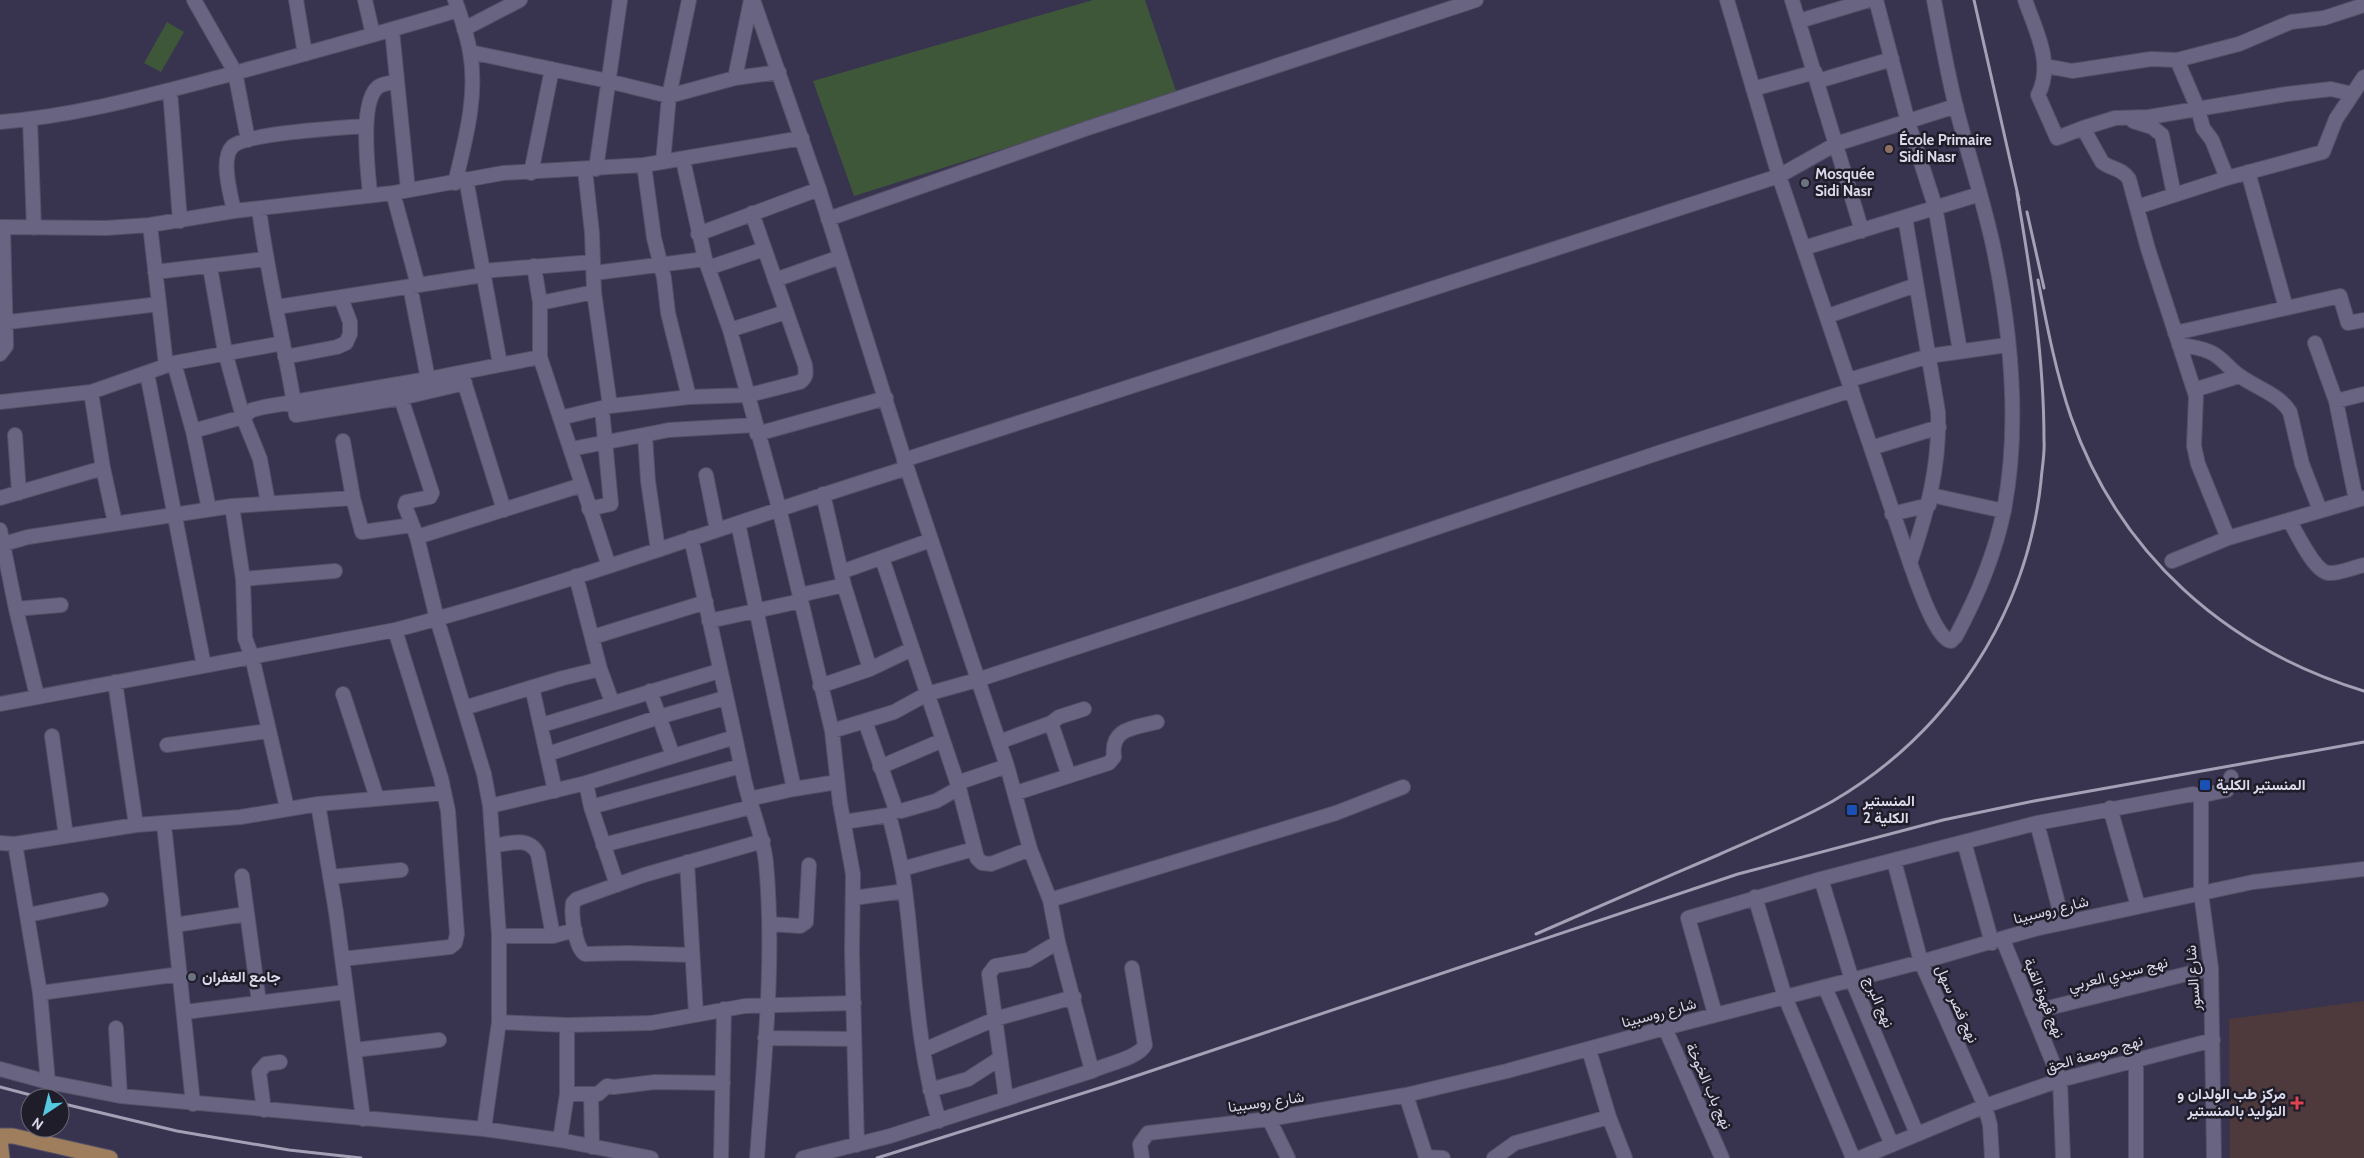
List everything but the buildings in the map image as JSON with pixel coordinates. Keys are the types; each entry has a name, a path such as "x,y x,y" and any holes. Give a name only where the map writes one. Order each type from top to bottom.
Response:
{"main road":[{"path":"0,1136 13,1136 110,1158"},
{"path":"0,1142 2,1158"}],"street":[{"path":"194,0 235,72 248,140"},
{"path":"296,0 305,54"},
{"path":"366,0 373,35"},
{"path":"464,29 520,0"},
{"path":"589,509 611,504 606,441 606,408 594,292 590,170 608,81 620,0"},
{"path":"663,162 669,96 689,0"},
{"path":"735,78 752,0"},
{"path":"752,0 802,138 886,398 905,464 977,680 1000,742 1016,793 1030,849 1050,900 1058,942 1092,1071"},
{"path":"828,220 1088,128 1476,0"},
{"path":"1726,0 1779,176 1828,316 1892,514 1931,616 1945,638 1952,641 1977,597 2004,511 2009,473 2012,414 2007,345 1997,267 1980,194 1956,106 1934,0"},
{"path":"1792,0 1862,231"},
{"path":"1799,21 1869,0"},
{"path":"1876,0 1908,122 1935,206 1960,351"},
{"path":"2026,0 2046,66 2044,84 2038,95 2057,138 2115,118 2152,127 2162,135 2174,195"},
{"path":"0,122 102,107 170,90 392,30 457,4 470,52 472,78 470,112 461,181 500,364"},
{"path":"2046,66 2072,71 2150,59 2177,60 2239,44 2291,22 2324,18 2364,5"},
{"path":"392,30 408,190"},
{"path":"470,52 669,96 735,78 779,72"},
{"path":"1753,89 1816,77 1892,59"},
{"path":"2177,60 2198,109 2203,128 2212,140 2227,178"},
{"path":"531,173 552,69"},
{"path":"370,194 366,126 372,95 377,88 397,82"},
{"path":"2125,119 2359,85"},
{"path":"2137,207 2227,178 2323,152 2336,119 2359,85"},
{"path":"170,90 180,221"},
{"path":"0,704 395,630 436,619 658,550 905,464 1779,176 1836,144 1956,106"},
{"path":"30,119 34,228"},
{"path":"234,212 228,182 229,152 236,144 283,134 366,126"},
{"path":"2084,128 2102,162 2126,175 2196,396 2194,446 2196,455 2228,538"},
{"path":"0,354 6,346 3,322 2,227 106,228 150,225 370,194 393,193 503,174 590,170 684,160 802,138"},
{"path":"684,160 698,234 730,330 749,395 756,430 779,508 832,731 837,782 853,874 857,1145"},
{"path":"644,165 654,238 661,266 668,313 689,397"},
{"path":"2248,172 2286,308"},
{"path":"698,234 819,189"},
{"path":"393,193 414,286 428,379"},
{"path":"1804,248 1862,231 1935,206 1980,194"},
{"path":"259,209 266,259 277,307 296,415 401,398 500,364 540,357"},
{"path":"560,418 606,408 689,397 749,395 804,379 806,373 805,365 752,213"},
{"path":"1905,217 1939,427 1930,500 1910,563"},
{"path":"150,225 154,272 170,364 193,431 209,509"},
{"path":"277,307 534,266 661,266 707,263 764,249"},
{"path":"774,280 840,258"},
{"path":"154,272 266,259"},
{"path":"534,266 540,303 540,357 609,566"},
{"path":"210,267 225,352 243,417 260,459 268,503"},
{"path":"1828,316 1916,286"},
{"path":"540,303 594,292"},
{"path":"2177,339 2286,308 2340,296 2348,323 2364,320"},
{"path":"0,402 91,392 170,364 225,352 337,347 346,343 350,334 350,322 341,298"},
{"path":"3,322 159,304"},
{"path":"730,330 786,312"},
{"path":"2177,339 2210,352 2226,363 2239,376 2287,407 2290,412 2302,464 2320,510"},
{"path":"2172,561 2228,538 2360,499 2336,401 2315,343"},
{"path":"832,731 894,712 927,694 977,680 1661,452 1928,356 2007,345"},
{"path":"147,373 204,666"},
{"path":"2194,390 2239,376"},
{"path":"193,431 243,417 252,410 294,401 428,379 463,378"},
{"path":"463,378 504,510"},
{"path":"91,392 103,468 115,523"},
{"path":"2336,401 2364,394"},
{"path":"401,398 432,493 430,497 406,502 436,619 484,774 490,806 499,936 499,1022 484,1129"},
{"path":"571,449 669,430 756,430 886,398"},
{"path":"1871,448 1939,427"},
{"path":"15,435 19,493"},
{"path":"644,435 648,481 658,550"},
{"path":"343,440 353,498 362,532 414,531 504,510 582,485"},
{"path":"0,498 103,468"},
{"path":"706,475 717,530"},
{"path":"823,494 843,578 870,669"},
{"path":"37,696 1,540 232,506 353,498"},
{"path":"1892,514 1930,500 2004,511"},
{"path":"232,506 243,579 245,638 252,657 287,808"},
{"path":"2290,520 2312,559 2320,569 2329,573 2364,565"},
{"path":"738,523 794,788"},
{"path":"691,538 734,737 750,803 763,841 766,861 770,924 757,1158"},
{"path":"709,620 801,598 882,558 931,540"},
{"path":"882,558 958,786 977,858 982,863 991,864 1030,849"},
{"path":"243,579 335,570"},
{"path":"576,576 600,669 612,702"},
{"path":"593,637 706,602"},
{"path":"16,610 61,605"},
{"path":"342,959 450,947 455,943 457,934 448,811 441,778 395,630"},
{"path":"820,686 870,669 912,649"},
{"path":"464,708 600,669"},
{"path":"542,725 612,702 719,671"},
{"path":"116,682 136,825"},
{"path":"532,687 542,725 555,791"},
{"path":"650,691 673,756"},
{"path":"343,694 377,798"},
{"path":"548,754 659,717 725,698"},
{"path":"1000,742 1051,723 1059,717 1084,708"},
{"path":"865,721 892,813 906,891 914,982 930,1090 939,1121"},
{"path":"1016,793 1109,763 1114,757 1112,746 1122,732 1157,722"},
{"path":"1051,723 1069,776"},
{"path":"167,745 268,731"},
{"path":"52,736 66,836"},
{"path":"490,806 586,783 734,737"},
{"path":"880,767 942,740"},
{"path":"591,807 741,766"},
{"path":"844,822 892,813 936,801 958,786 1007,766"},
{"path":"1715,1014 1688,918 1821,879 2037,823 2110,808 2193,794 2199,796 2227,790 2231,777"},
{"path":"603,846 750,803 794,788 837,782"},
{"path":"586,783 591,807 617,885"},
{"path":"1050,900 1336,813 1403,787"},
{"path":"0,843 15,844 136,825 241,817 318,804 444,793"},
{"name":"شارع السور","path":"2199,796 2201,801 2201,893 2211,968 2214,1158"},
{"path":"318,804 342,959 363,1119"},
{"path":"2110,808 2138,906"},
{"path":"2037,823 2063,923"},
{"path":"164,824 185,1012 193,1104"},
{"path":"692,955 586,954 580,949 575,930 573,902 617,885 688,862 763,841"},
{"path":"494,846 526,842 534,846 538,854 553,936"},
{"name":"نهج قهوة القبة","path":"1964,842 1997,941 2032,1012 2060,1080 2064,1158"},
{"path":"15,844 40,993 48,1082"},
{"path":"902,869 974,849"},
{"name":"نهج قصر سهل","path":"1894,861 1921,962 1985,1106 1990,1124 1992,1158"},
{"path":"688,862 696,1014"},
{"path":"770,924 800,926 806,922 809,865"},
{"name":"شارع روسبينا","path":"1142,1158 1140,1144 1148,1133 1269,1119 1406,1095 1589,1050 1715,1014 1921,962 2035,929 2253,882 2364,869"},
{"path":"330,877 401,870"},
{"path":"242,876 259,1002"},
{"name":"نهج البرج","path":"1821,879 1852,980 1917,1134"},
{"path":"853,898 906,891"},
{"path":"1754,898 1785,997 1854,1158"},
{"path":"28,915 101,900"},
{"path":"175,925 246,914"},
{"path":"499,936 553,936 575,930"},
{"path":"1006,1098 999,1059 991,969 995,966 1028,960 1058,942"},
{"path":"803,1158 857,1145 939,1121 1092,1071 1106,1064 1137,1054 1146,1045 1132,968"},
{"name":"نهج سيدي العربي","path":"2032,1012 2211,968"},
{"path":"40,993 180,974"},
{"path":"1825,987 1892,1145"},
{"path":"185,1012 346,992"},
{"path":"924,1050 995,1019 1074,997"},
{"path":"499,1022 567,1025 651,1022 682,1019 696,1014 724,1009 767,1004 854,1004"},
{"path":"721,1158 724,1009"},
{"path":"560,1140 567,1094 567,1025"},
{"path":"116,1028 120,1096"},
{"name":"نهج باب الخوخة","path":"1665,1028 1722,1158"},
{"path":"765,1038 854,1040"},
{"path":"355,1050 440,1040"},
{"name":"نهج صومعة الحق","path":"1860,1158 1985,1106 2060,1080 2212,1040"},
{"path":"1589,1050 1609,1118 1624,1158"},
{"path":"930,1090 968,1079 999,1059"},
{"path":"2136,1059 2136,1158"},
{"path":"264,1110 259,1072 266,1064 280,1062"},
{"path":"0,1069 48,1082 120,1096 484,1129 560,1140 651,1158"},
{"path":"567,1094 591,1094 602,1092 607,1086 614,1087 655,1082 723,1083"},
{"path":"591,1094 592,1147"},
{"path":"1406,1095 1425,1157 1442,1158"},
{"path":"1494,1158 1515,1143 1609,1118"},
{"path":"1269,1119 1288,1158"}],"shaded area":[{"name":"مركز طب الولدان و التوليد بالمنستير","path":"2364,1001 2364,1158 2230,1158 2229,1019"}],"green space":[{"path":"1093,0 1145,0 1177,94 854,196 813,81"},
{"path":"167,22 184,32 161,72 144,63"}],"railway":[{"path":"1974,0 2019,200"},
{"path":"1536,934 1776,830 1833,801 1875,773 1912,741 1946,705 1975,665 2000,623 2019,578 2033,530 2044,455 2042,378 2039,347 2032,285 2017,193"},
{"path":"2027,212 2044,288"},
{"path":"2038,280 2056,366 2071,417 2092,466 2118,512 2148,553 2184,590 2223,622 2267,650 2314,673 2364,691"},
{"path":"877,1158 1112,1084 1738,874 1943,820 2034,801 2364,742"},
{"path":"0,1087 20,1092"},
{"path":"70,1105 177,1131 289,1150 361,1158"}],"place":[{"name":"École Primaire Sidi Nasr","path":"1889,149"},
{"name":"Mosquée Sidi Nasr","path":"1805,183"},
{"name":"المنستير الكلية","path":"2205,785"},
{"name":"المنستير الكلية 2","path":"1852,810"},
{"name":"جامع الغفران","path":"192,977"},
{"name":"مركز طب الولدان و التوليد بالمنستير","path":"2297,1103"}]}
